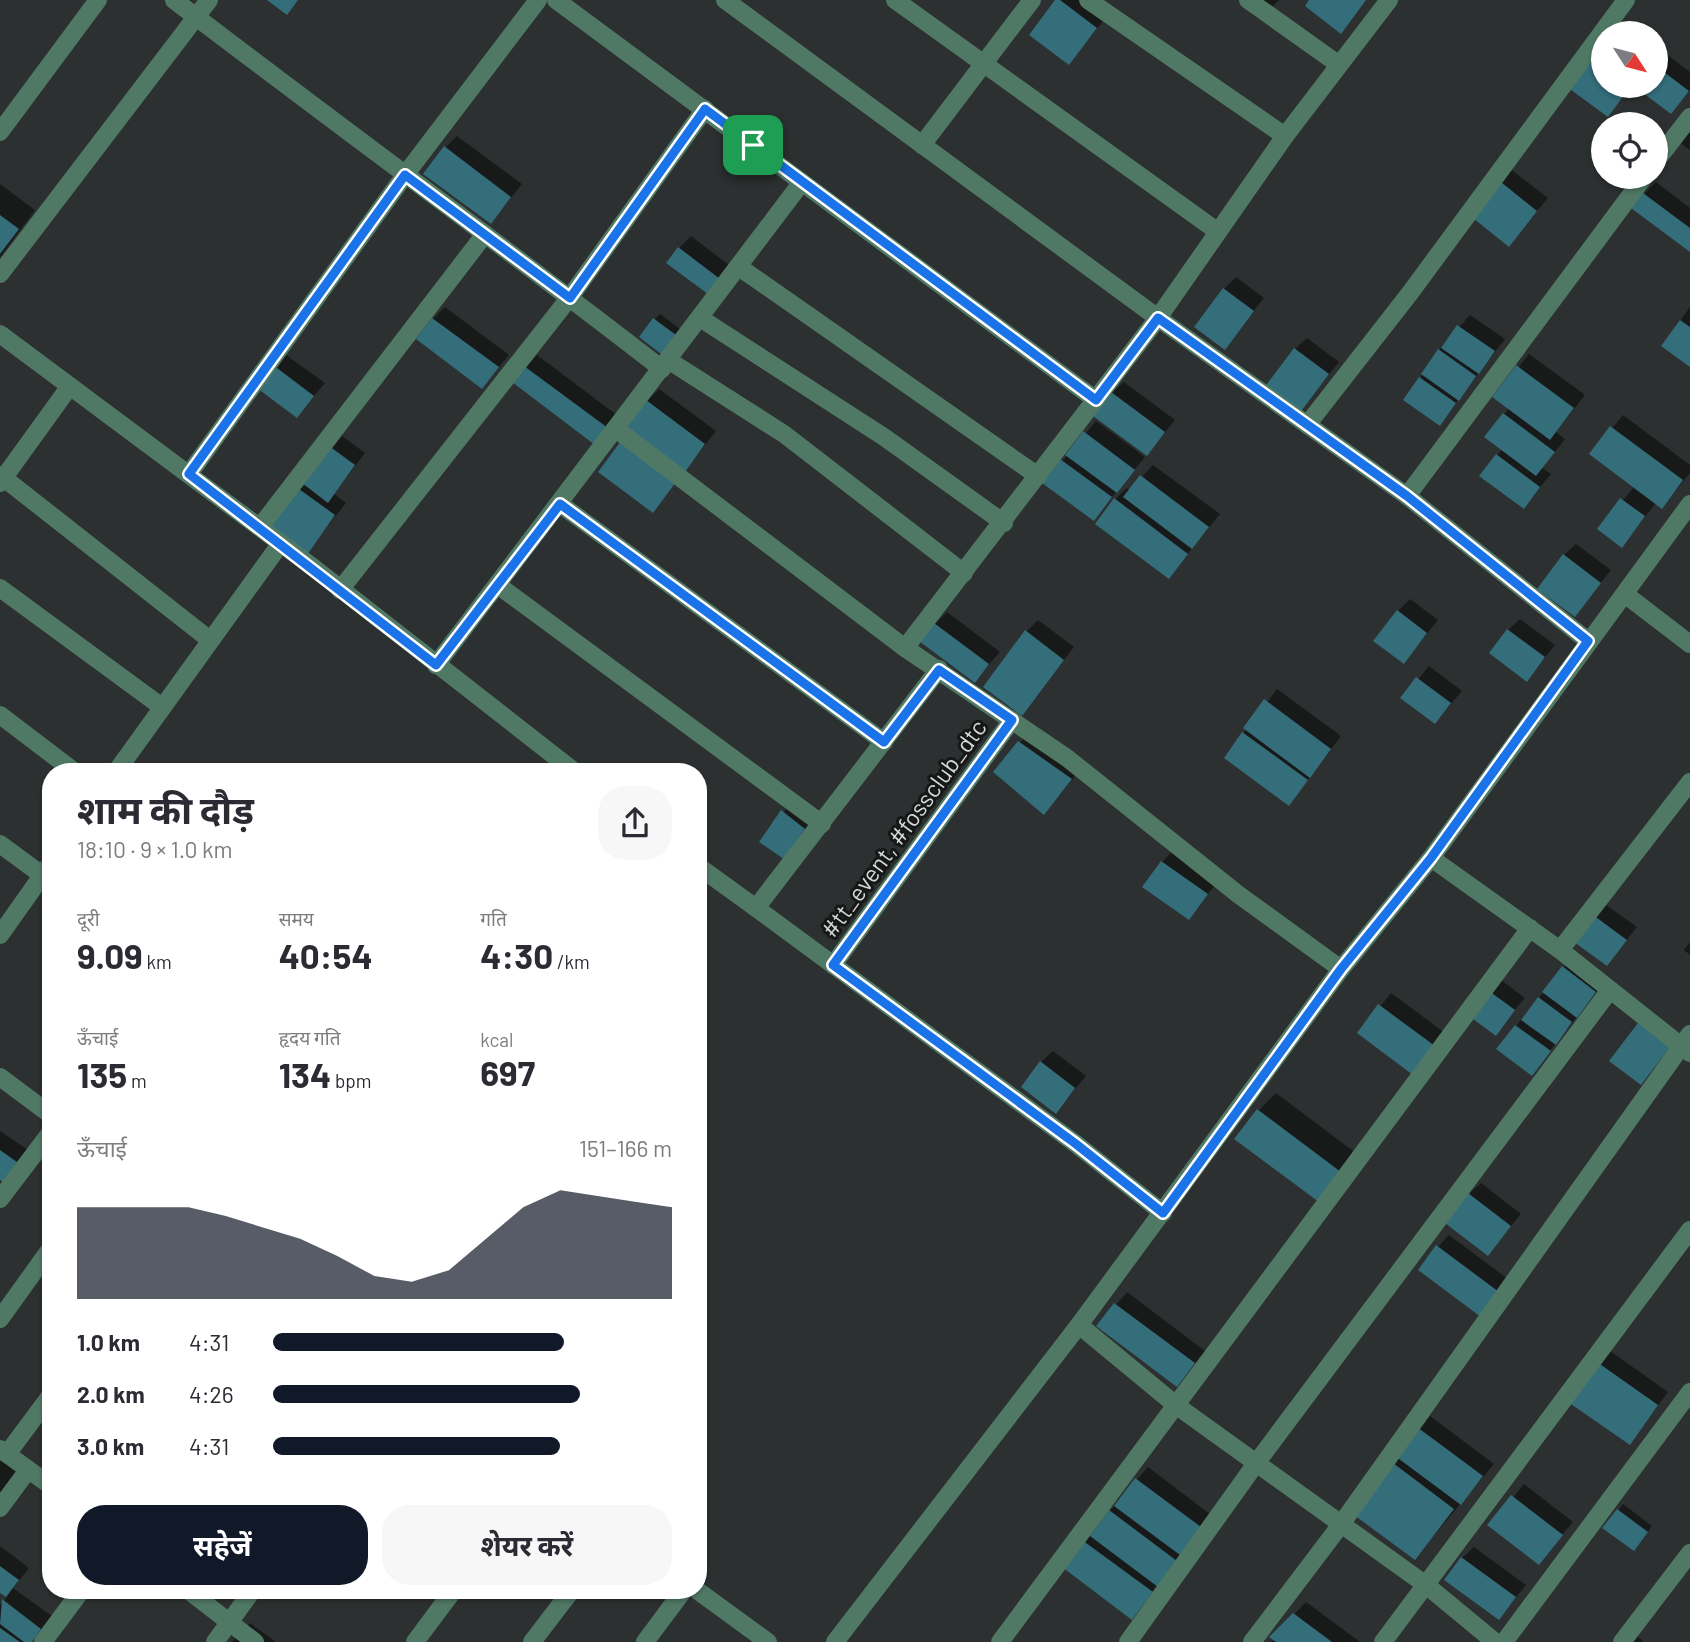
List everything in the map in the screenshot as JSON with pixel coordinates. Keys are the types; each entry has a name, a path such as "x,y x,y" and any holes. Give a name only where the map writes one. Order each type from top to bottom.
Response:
{"street":[{"path":"0,131 98,0"},
{"path":"174,0 570,298 665,364 784,435 964,573"},
{"path":"0,274 209,0"},
{"path":"189,474 405,175 538,0"},
{"path":"556,0 1096,400"},
{"path":"724,0 1158,318 1407,496 1588,641"},
{"path":"895,0 1217,231"},
{"path":"922,145 1032,0"},
{"path":"1088,0 1285,136"},
{"path":"1248,0 1338,64"},
{"path":"905,648 1004,523 1158,318 1285,136 1389,0"},
{"path":"1307,425 1410,293 1626,0"},
{"path":"340,590 570,298 705,109"},
{"path":"1668,145 1690,117"},
{"path":"436,665 499,586 802,182"},
{"path":"1407,496 1635,189"},
{"path":"260,527 485,234"},
{"path":"739,267 1038,476"},
{"path":"700,318 884,437 1004,523"},
{"path":"0,334 260,527 563,763"},
{"path":"70,386 1,479 211,640"},
{"path":"616,429 905,648 1067,758 1239,895 1341,969"},
{"path":"560,504 884,742"},
{"path":"835,1642 1079,1325 1341,969 1431,858 1690,505"},
{"path":"122,763 281,543"},
{"path":"499,586 822,824"},
{"path":"0,588 162,707"},
{"path":"1626,595 1690,644"},
{"path":"756,908 939,670"},
{"path":"0,715 63,763"},
{"name":"#tt_event, #fossclub_dtc","path":"833,965 1012,720"},
{"path":"1560,950 1690,782"},
{"path":"0,844 42,867"},
{"path":"1252,1642 1342,1523 1687,1044 1431,858"},
{"path":"707,873 1076,1144 1163,1213"},
{"path":"0,934 42,875"},
{"path":"1000,1642 1530,928"},
{"path":"1128,1642 1257,1462 1610,990"},
{"path":"0,1077 42,1108"},
{"path":"0,1199 42,1144"},
{"path":"1383,1642 1690,1230"},
{"path":"0,1319 42,1261"},
{"path":"1079,1325 1177,1406 1426,1585 1495,1642"},
{"path":"1504,1642 1690,1392"},
{"path":"42,1406 4,1452 42,1480"},
{"path":"0,1508 28,1470"},
{"path":"1622,1642 1690,1553"},
{"path":"707,1598 768,1642"},
{"path":"43,1642 74,1599"},
{"path":"199,1599 255,1642"},
{"path":"215,1642 246,1599"},
{"path":"415,1642 447,1599"},
{"path":"532,1642 565,1599"},
{"path":"645,1642 677,1599"}],"building":[{"path":"267,0 298,0 287,15"},
{"path":"1055,0 1060,0 1097,28 1069,65 1029,35"},
{"path":"1309,0 1366,0 1341,34 1305,6"},
{"path":"1590,57 1591,98 1622,98 1612,112 1601,112 1567,87"},
{"path":"1668,75 1689,91 1671,114 1650,98 1668,98"},
{"path":"444,146 511,197 491,224 423,174"},
{"path":"1496,178 1537,211 1509,247 1468,214"},
{"path":"1643,193 1690,228 1690,252 1631,208"},
{"path":"0,215 19,229 0,254"},
{"path":"678,247 724,282 712,297 666,263"},
{"path":"1223,288 1254,311 1225,350 1194,327"},
{"path":"432,318 499,367 482,389 416,339"},
{"path":"653,318 680,338 665,357 639,337"},
{"path":"1680,320 1690,327 1690,367 1661,346"},
{"path":"1457,325 1495,351 1479,374 1441,348"},
{"path":"1294,348 1329,374 1299,414 1264,388"},
{"path":"1438,349 1476,376 1459,401 1421,374"},
{"path":"273,365 314,396 297,418 257,388"},
{"path":"1516,365 1574,408 1550,440 1492,397"},
{"path":"524,366 608,428 595,445 512,382"},
{"path":"1419,377 1456,403 1440,426 1403,400"},
{"path":"1111,392 1165,432 1147,456 1093,416"},
{"path":"646,400 705,444 685,472 625,428"},
{"path":"1503,413 1555,452 1536,476 1484,437"},
{"path":"1610,426 1683,480 1662,509 1589,454"},
{"path":"1083,431 1135,470 1117,493 1065,455"},
{"path":"621,441 676,482 653,513 598,472"},
{"path":"329,446 355,465 328,503 302,483"},
{"path":"1496,454 1540,487 1524,509 1479,476"},
{"path":"1060,459 1112,497 1094,521 1042,483"},
{"path":"1140,475 1209,527 1192,549 1123,497"},
{"path":"299,489 335,515 307,555 269,528"},
{"path":"1114,498 1188,554 1169,579 1095,524"},
{"path":"1620,498 1645,516 1622,548 1597,529"},
{"path":"1563,554 1601,583 1575,617 1537,589"},
{"path":"1397,610 1427,633 1404,664 1373,641"},
{"path":"934,623 989,664 975,683 919,641"},
{"path":"1507,629 1545,657 1527,682 1489,653"},
{"path":"1025,630 1064,660 1022,716 983,687"},
{"path":"1416,677 1451,703 1435,724 1400,698"},
{"path":"1264,699 1331,749 1310,778 1243,728"},
{"path":"1242,732 1308,780 1289,806 1224,758"},
{"path":"1018,741 1072,779 1044,815 993,772"},
{"path":"781,810 805,829 784,859 759,842"},
{"path":"1161,861 1208,894 1189,920 1142,887"},
{"path":"1593,915 1627,940 1607,966 1574,942"},
{"path":"1562,966 1596,992 1577,1018 1542,992"},
{"path":"1489,991 1515,1010 1496,1036 1469,1016"},
{"path":"1538,997 1572,1022 1556,1045 1521,1020"},
{"path":"1378,1004 1435,1046 1413,1075 1357,1033"},
{"path":"1638,1023 1670,1047 1641,1085 1609,1061"},
{"path":"1515,1025 1551,1051 1532,1076 1496,1049"},
{"path":"1040,1061 1075,1088 1056,1114 1021,1087"},
{"path":"1257,1109 1341,1172 1319,1202 1234,1139"},
{"path":"0,1150 17,1162 3,1182 0,1180"},
{"path":"1468,1193 1511,1226 1488,1256 1445,1223"},
{"path":"1436,1245 1499,1292 1481,1317 1418,1270"},
{"path":"1114,1303 1195,1363 1177,1387 1096,1326"},
{"path":"1597,1362 1658,1405 1630,1445 1568,1402"},
{"path":"1417,1427 1483,1476 1461,1505 1395,1456"},
{"path":"1393,1463 1454,1509 1415,1560 1354,1515"},
{"path":"1135,1478 1201,1527 1180,1555 1114,1506"},
{"path":"1511,1495 1563,1535 1539,1565 1487,1525"},
{"path":"1617,1509 1648,1532 1634,1551 1602,1528"},
{"path":"1109,1510 1177,1561 1158,1587 1090,1536"},
{"path":"1082,1540 1153,1592 1132,1620 1062,1567"},
{"path":"1461,1557 1516,1597 1499,1620 1444,1580"},
{"path":"0,1566 19,1580 6,1597 0,1593"},
{"path":"2,1599 41,1629 32,1642 24,1642 0,1624"},
{"path":"1293,1613 1332,1642 1276,1642 1269,1637"},
{"path":"0,1628 20,1642 0,1642"}],"route":[{"path":"705,109 753,145 1096,400 1158,318 1407,496 1514,579 1588,641 1431,858 1341,969 1163,1213 1076,1144 833,965 1012,720 939,670 884,742 560,504 436,665 314,568 189,474 405,175 570,298 705,109"}]}
